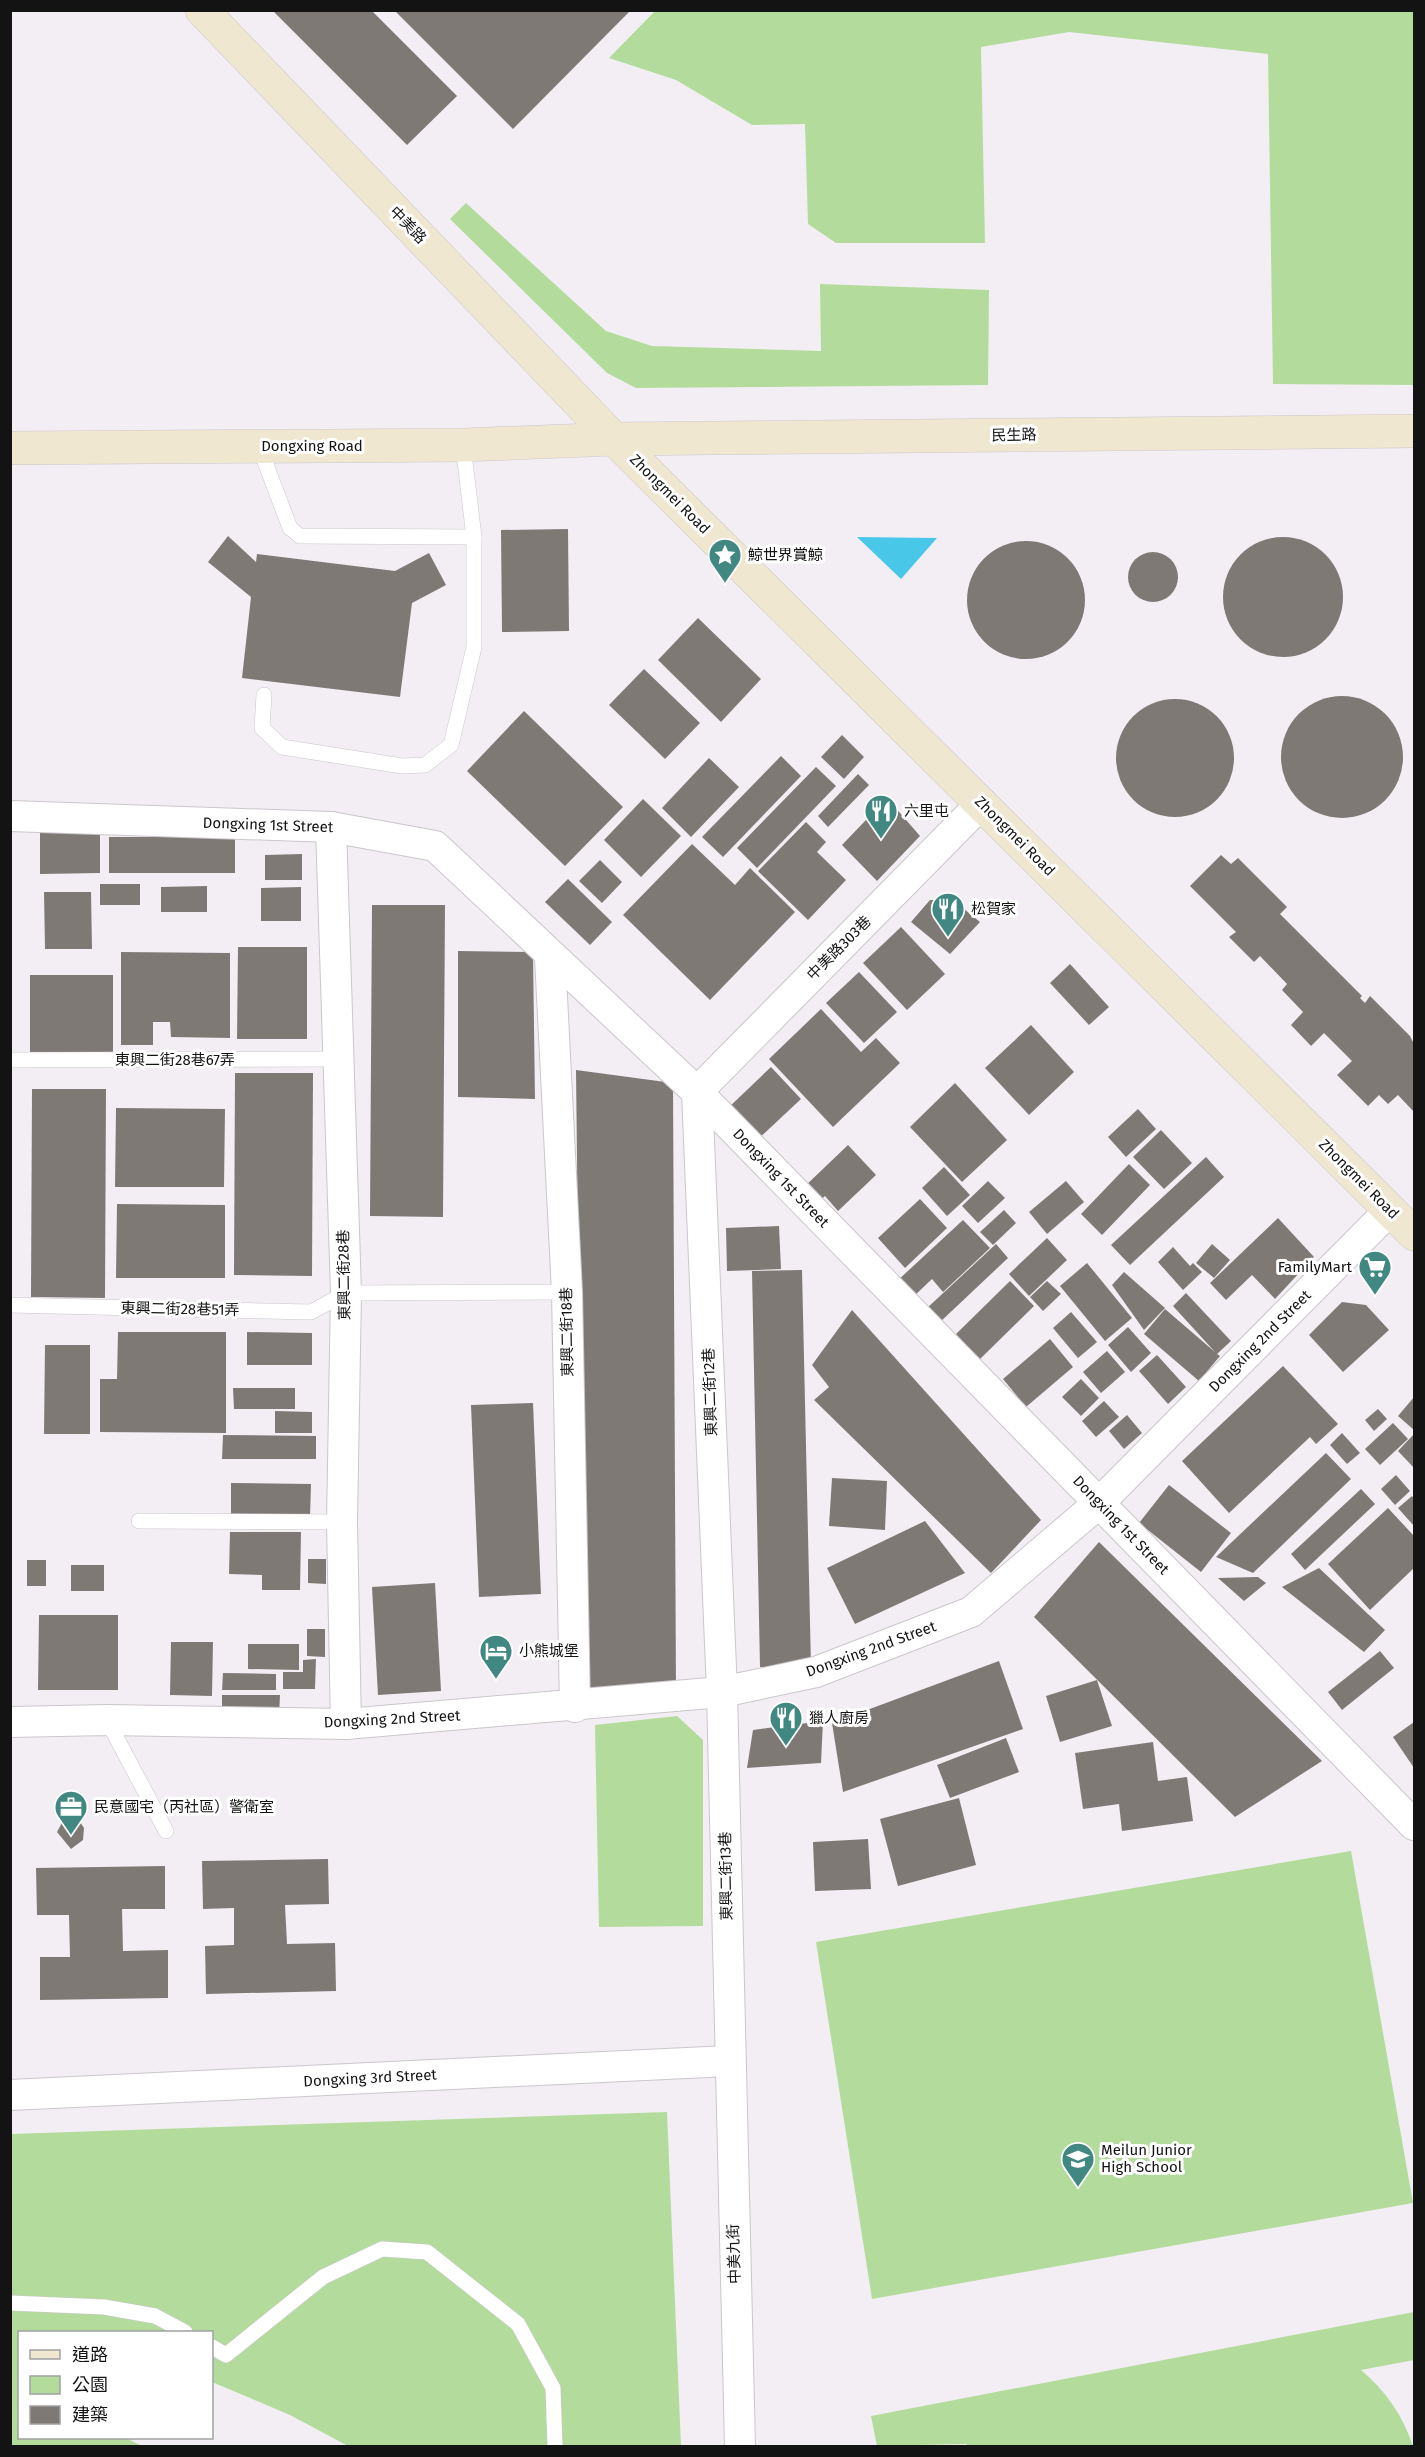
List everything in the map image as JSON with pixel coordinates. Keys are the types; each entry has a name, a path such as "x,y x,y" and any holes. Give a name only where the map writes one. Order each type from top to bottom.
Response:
{"street":[{"name":"中美路","path":"202,10 614,439"},
{"name":"民生路","path":"614,439 1414,431"},
{"name":"Dongxing Road","path":"10,448 463,445 614,439"},
{"name":"Zhongmei Road","path":"614,439 1414,1234"},
{"name":"中美路303巷","path":"697,1092 982,803"},
{"name":"Dongxing 1st Street","path":"10,816 331,826 435,846 550,957 697,1092 1414,1825"},
{"name":"東興二街28巷","path":"331,826 346,1293 342,1522 346,1724"},
{"name":"東興二街18巷","path":"550,957 567,1292 574,1707"},
{"name":"東興二街12巷","path":"697,1092 722,1692"},
{"name":"Dongxing 2nd Street","path":"10,1722 107,1720 346,1724 574,1707 722,1692 816,1672 971,1612 1099,1503 1390,1210"},
{"name":"東興二街13巷","path":"722,1692 729,2061"},
{"name":"Dongxing 3rd Street","path":"10,2095 729,2061"},
{"name":"中美九街","path":"729,2061 740,2446"}],"lane":[{"path":"264,695 262,728 282,747 402,766 425,765 450,745 474,647 474,537 463,445"},
{"path":"259,446 290,528 300,536 474,537"},
{"name":"東興二街28巷67弄","path":"10,1060 339,1059"},
{"path":"346,1293 567,1292"},
{"name":"東興二街28巷51弄","path":"10,1305 311,1312 346,1293"},
{"path":"139,1521 342,1522"},
{"path":"107,1720 166,1831"},
{"path":"213,2348 226,2355 323,2277 382,2249 427,2252 518,2324 553,2388 555,2446"},
{"path":"10,2303 104,2307 155,2316 183,2331"}],"green space":[{"path":"656,10 1414,11 1414,385 1273,384 1268,54 1069,32 981,47 985,243 836,243 808,224 805,124 752,125 676,80 609,58"},
{"path":"466,203 606,331 652,346 821,351 820,284 989,290 988,385 636,388 607,373 450,219"},
{"path":"677,1716 703,1740 703,1926 599,1927 595,1725"},
{"path":"1351,1851 1413,2203 872,2299 816,1942"},
{"path":"667,2112 681,2446 348,2446 290,2415 213,2382 213,2331 18,2331 18,2439 128,2439 142,2446 11,2446 11,2134"},
{"path":"1414,2312 1414,2360 1361,2370 1393,2405 1413,2446 966,2446 967,2444 877,2446 871,2416"}],"water":[{"path":"857,537 937,538 901,579"}],"building":[{"path":"272,10 371,10 457,96 407,145"},
{"path":"394,10 631,10 513,129"},
{"path":"568,529 569,631 502,632 501,530"},
{"path":"228,536 256,562 257,554 395,571 429,553 446,585 412,603 400,697 242,678 251,597 208,562"},
{"path":"1283,537 1306,542 1325,555 1338,574 1343,597 1338,620 1325,639 1306,652 1283,657 1260,652 1241,639 1228,620 1223,597 1228,574 1241,555 1260,542"},
{"path":"1026,541 1048,546 1068,558 1080,578 1085,600 1080,622 1068,642 1048,654 1026,659 1004,654 984,642 972,622 967,600 972,578 984,558 1004,546"},
{"path":"1148,552 1158,552 1171,559 1178,572 1178,582 1171,595 1158,602 1148,602 1139,598 1132,591 1128,582 1128,572 1132,563 1139,556"},
{"path":"698,618 761,679 721,722 658,660"},
{"path":"644,669 700,723 665,759 609,705"},
{"path":"1342,696 1365,700 1385,714 1399,734 1403,757 1399,780 1385,800 1365,814 1342,818 1319,814 1299,800 1285,780 1281,757 1285,734 1299,714 1319,700"},
{"path":"1175,699 1197,704 1217,716 1229,736 1234,758 1229,780 1217,800 1197,812 1175,817 1153,812 1133,800 1121,780 1116,758 1121,736 1133,716 1153,704"},
{"path":"524,711 623,807 565,866 467,771"},
{"path":"842,735 864,757 844,779 821,757"},
{"path":"781,756 801,776 723,857 702,837"},
{"path":"709,758 739,787 691,837 662,808"},
{"path":"816,767 836,786 757,868 737,848"},
{"path":"858,774 869,785 828,827 818,816"},
{"name":"六里屯","path":"887,798 920,836 877,881 842,845"},
{"path":"643,799 681,836 641,877 604,840"},
{"path":"806,822 826,842 817,852 846,880 808,920 758,871"},
{"path":"40,827 100,827 100,873 40,874"},
{"path":"109,837 235,837 235,873 109,873"},
{"path":"692,844 735,885 750,868 795,912 710,1000 623,915"},
{"path":"302,854 302,880 265,880 265,855"},
{"path":"1221,855 1231,864 1238,858 1287,907 1280,914 1362,996 1360,998 1365,1003 1370,996 1410,1036 1414,1044 1414,1112 1398,1095 1388,1104 1379,1095 1368,1106 1337,1075 1352,1061 1324,1033 1311,1046 1291,1025 1303,1012 1282,990 1287,984 1260,956 1254,962 1229,937 1236,932 1190,886"},
{"path":"600,860 622,882 602,903 579,881"},
{"path":"568,879 612,922 590,945 545,902"},
{"path":"100,884 140,884 140,905 100,905"},
{"path":"207,886 207,912 161,912 161,887"},
{"path":"301,887 301,921 261,921 261,888"},
{"path":"44,892 91,892 92,949 45,949"},
{"name":"松賀家","path":"930,900 953,900 980,922 950,954 911,922"},
{"path":"372,905 445,905 443,1217 370,1216"},
{"path":"901,927 945,974 907,1010 863,963"},
{"path":"238,947 307,947 307,1039 237,1039"},
{"path":"458,951 533,952 535,1099 458,1097"},
{"path":"121,952 230,953 230,1038 171,1037 170,1022 153,1022 153,1045 121,1045"},
{"path":"1070,964 1109,1007 1089,1025 1050,983"},
{"path":"859,972 897,1012 864,1043 826,1003"},
{"path":"30,975 113,975 113,1056 30,1056"},
{"path":"821,1009 861,1052 876,1038 900,1063 833,1127 769,1059"},
{"path":"1031,1025 1074,1072 1029,1115 985,1068"},
{"path":"771,1067 801,1099 756,1141 726,1110"},
{"path":"576,1070 673,1083 676,1694 583,1693"},
{"path":"235,1073 313,1073 312,1276 234,1275"},
{"path":"955,1083 1007,1140 962,1182 910,1127"},
{"path":"32,1089 106,1089 105,1298 31,1297"},
{"path":"116,1108 225,1109 224,1187 115,1187"},
{"path":"1138,1109 1156,1129 1126,1157 1108,1137"},
{"path":"1161,1130 1192,1163 1164,1189 1133,1157"},
{"path":"848,1145 876,1175 838,1211 825,1196 816,1204 802,1189"},
{"path":"1206,1157 1224,1177 1130,1265 1111,1245"},
{"path":"1129,1164 1150,1185 1102,1235 1081,1214"},
{"path":"944,1167 970,1195 947,1216 922,1188"},
{"path":"988,1181 1005,1198 978,1223 962,1206"},
{"path":"1066,1181 1084,1202 1047,1234 1029,1212"},
{"path":"920,1199 947,1228 905,1268 878,1238"},
{"path":"117,1204 225,1205 225,1278 116,1278"},
{"path":"1004,1210 1016,1223 993,1245 980,1232"},
{"path":"1278,1218 1314,1257 1275,1299 1252,1275 1226,1300 1210,1283"},
{"path":"963,1220 990,1248 943,1292 932,1279 912,1298 896,1282"},
{"path":"779,1226 781,1269 727,1271 726,1228"},
{"path":"1047,1238 1067,1260 1029,1296 1009,1274"},
{"path":"996,1244 1008,1258 939,1323 926,1309"},
{"path":"1212,1244 1230,1260 1214,1278 1196,1263"},
{"path":"1173,1247 1190,1266 1193,1263 1202,1272 1183,1290 1158,1262"},
{"path":"1087,1263 1132,1318 1105,1341 1060,1286"},
{"path":"802,1270 811,1666 760,1667 752,1271"},
{"path":"1124,1272 1165,1308 1144,1330 1112,1285"},
{"path":"1010,1281 1034,1306 978,1361 954,1336"},
{"path":"1047,1281 1061,1294 1043,1311 1030,1297"},
{"path":"1186,1293 1231,1341 1217,1354 1220,1356 1199,1381 1144,1334 1165,1309 1215,1352 1173,1306"},
{"path":"1342,1302 1366,1305 1389,1330 1343,1372 1309,1335"},
{"path":"852,1310 1041,1520 991,1573 814,1400 829,1387 812,1365"},
{"path":"1071,1312 1097,1342 1078,1358 1053,1328"},
{"path":"1128,1327 1151,1353 1131,1372 1108,1345"},
{"path":"118,1332 226,1332 226,1433 100,1432 100,1379 117,1379"},
{"path":"247,1332 312,1333 312,1365 247,1365"},
{"path":"1050,1339 1073,1367 1026,1407 1003,1379"},
{"path":"45,1345 90,1345 90,1434 44,1434"},
{"path":"1107,1351 1125,1372 1101,1393 1083,1372"},
{"path":"1157,1355 1186,1387 1168,1404 1139,1371"},
{"path":"1283,1366 1338,1424 1316,1444 1310,1437 1229,1513 1182,1461"},
{"path":"1081,1379 1099,1398 1081,1416 1062,1397"},
{"path":"233,1388 295,1388 295,1409 234,1409"},
{"path":"1414,1397 1414,1430 1398,1416"},
{"path":"1104,1401 1119,1417 1096,1437 1082,1421"},
{"path":"533,1403 541,1594 479,1597 471,1405"},
{"path":"1378,1409 1387,1419 1374,1431 1365,1420"},
{"path":"275,1411 312,1412 312,1433 275,1433"},
{"path":"1127,1415 1142,1433 1124,1449 1109,1431"},
{"path":"1393,1423 1408,1439 1380,1465 1365,1449"},
{"path":"1342,1433 1360,1453 1347,1464 1330,1445"},
{"path":"1414,1434 1414,1468 1398,1451"},
{"path":"223,1435 316,1436 316,1459 222,1459"},
{"path":"1326,1453 1351,1479 1253,1573 1216,1557"},
{"path":"1396,1475 1410,1491 1395,1505 1381,1489"},
{"path":"832,1478 887,1481 885,1530 829,1526"},
{"path":"231,1483 311,1484 310,1517 231,1517"},
{"path":"1169,1485 1231,1533 1201,1572 1139,1523"},
{"path":"1361,1489 1375,1504 1305,1570 1291,1554"},
{"path":"1412,1496 1414,1499 1414,1526 1398,1508"},
{"path":"1388,1508 1414,1536 1414,1568 1370,1610 1328,1564"},
{"path":"925,1521 965,1573 855,1624 827,1568"},
{"path":"230,1532 301,1532 300,1590 262,1590 262,1575 229,1574"},
{"path":"1099,1542 1322,1761 1235,1817 1034,1617"},
{"path":"308,1559 326,1559 326,1584 308,1583"},
{"path":"27,1560 46,1560 46,1586 27,1586"},
{"path":"71,1565 104,1565 104,1591 71,1591"},
{"path":"1319,1568 1385,1630 1364,1652 1282,1587"},
{"path":"1258,1577 1266,1583 1244,1601 1218,1578"},
{"path":"435,1583 441,1691 378,1695 372,1587"},
{"path":"39,1615 118,1615 118,1690 38,1690"},
{"path":"307,1629 325,1629 325,1657 307,1656"},
{"path":"171,1642 213,1642 212,1696 170,1695"},
{"path":"248,1644 299,1644 299,1670 248,1669"},
{"path":"1380,1651 1394,1668 1342,1710 1328,1692"},
{"path":"316,1659 315,1689 283,1689 283,1672 303,1672 303,1660"},
{"path":"999,1661 1023,1729 843,1792 832,1723"},
{"path":"223,1673 276,1674 276,1690 222,1690"},
{"path":"1097,1680 1112,1726 1060,1742 1046,1696"},
{"path":"222,1695 280,1695 279,1716 222,1716"},
{"name":"獵人廚房","path":"823,1721 821,1763 747,1768 753,1730"},
{"path":"1414,1722 1414,1768 1393,1737"},
{"path":"1006,1738 1019,1772 950,1798 937,1765"},
{"path":"1153,1742 1158,1781 1187,1777 1193,1821 1122,1831 1119,1804 1083,1809 1075,1753"},
{"path":"959,1798 976,1865 898,1886 880,1819"},
{"name":"民意國宅（丙社區）警衛室","path":"64,1819 78,1819 84,1828 83,1840 71,1849 57,1832"},
{"path":"868,1839 871,1889 815,1891 813,1842"},
{"path":"328,1859 329,1904 285,1905 287,1944 335,1943 336,1991 206,1994 205,1946 234,1945 234,1908 203,1909 202,1861"},
{"path":"165,1866 165,1909 122,1909 123,1951 168,1950 168,1998 40,2000 40,1957 70,1957 69,1915 37,1915 36,1868"}],"place":[{"name":"鯨世界賞鯨","path":"725,584"},
{"name":"六里屯","path":"881,840"},
{"name":"松賀家","path":"948,938"},
{"name":"FamilyMart","path":"1375,1296"},
{"name":"小熊城堡","path":"496,1680"},
{"name":"獵人廚房","path":"786,1747"},
{"name":"民意國宅（丙社區）警衛室","path":"71,1836"},
{"name":"Meilun Junior High School","path":"1078,2188"}]}
